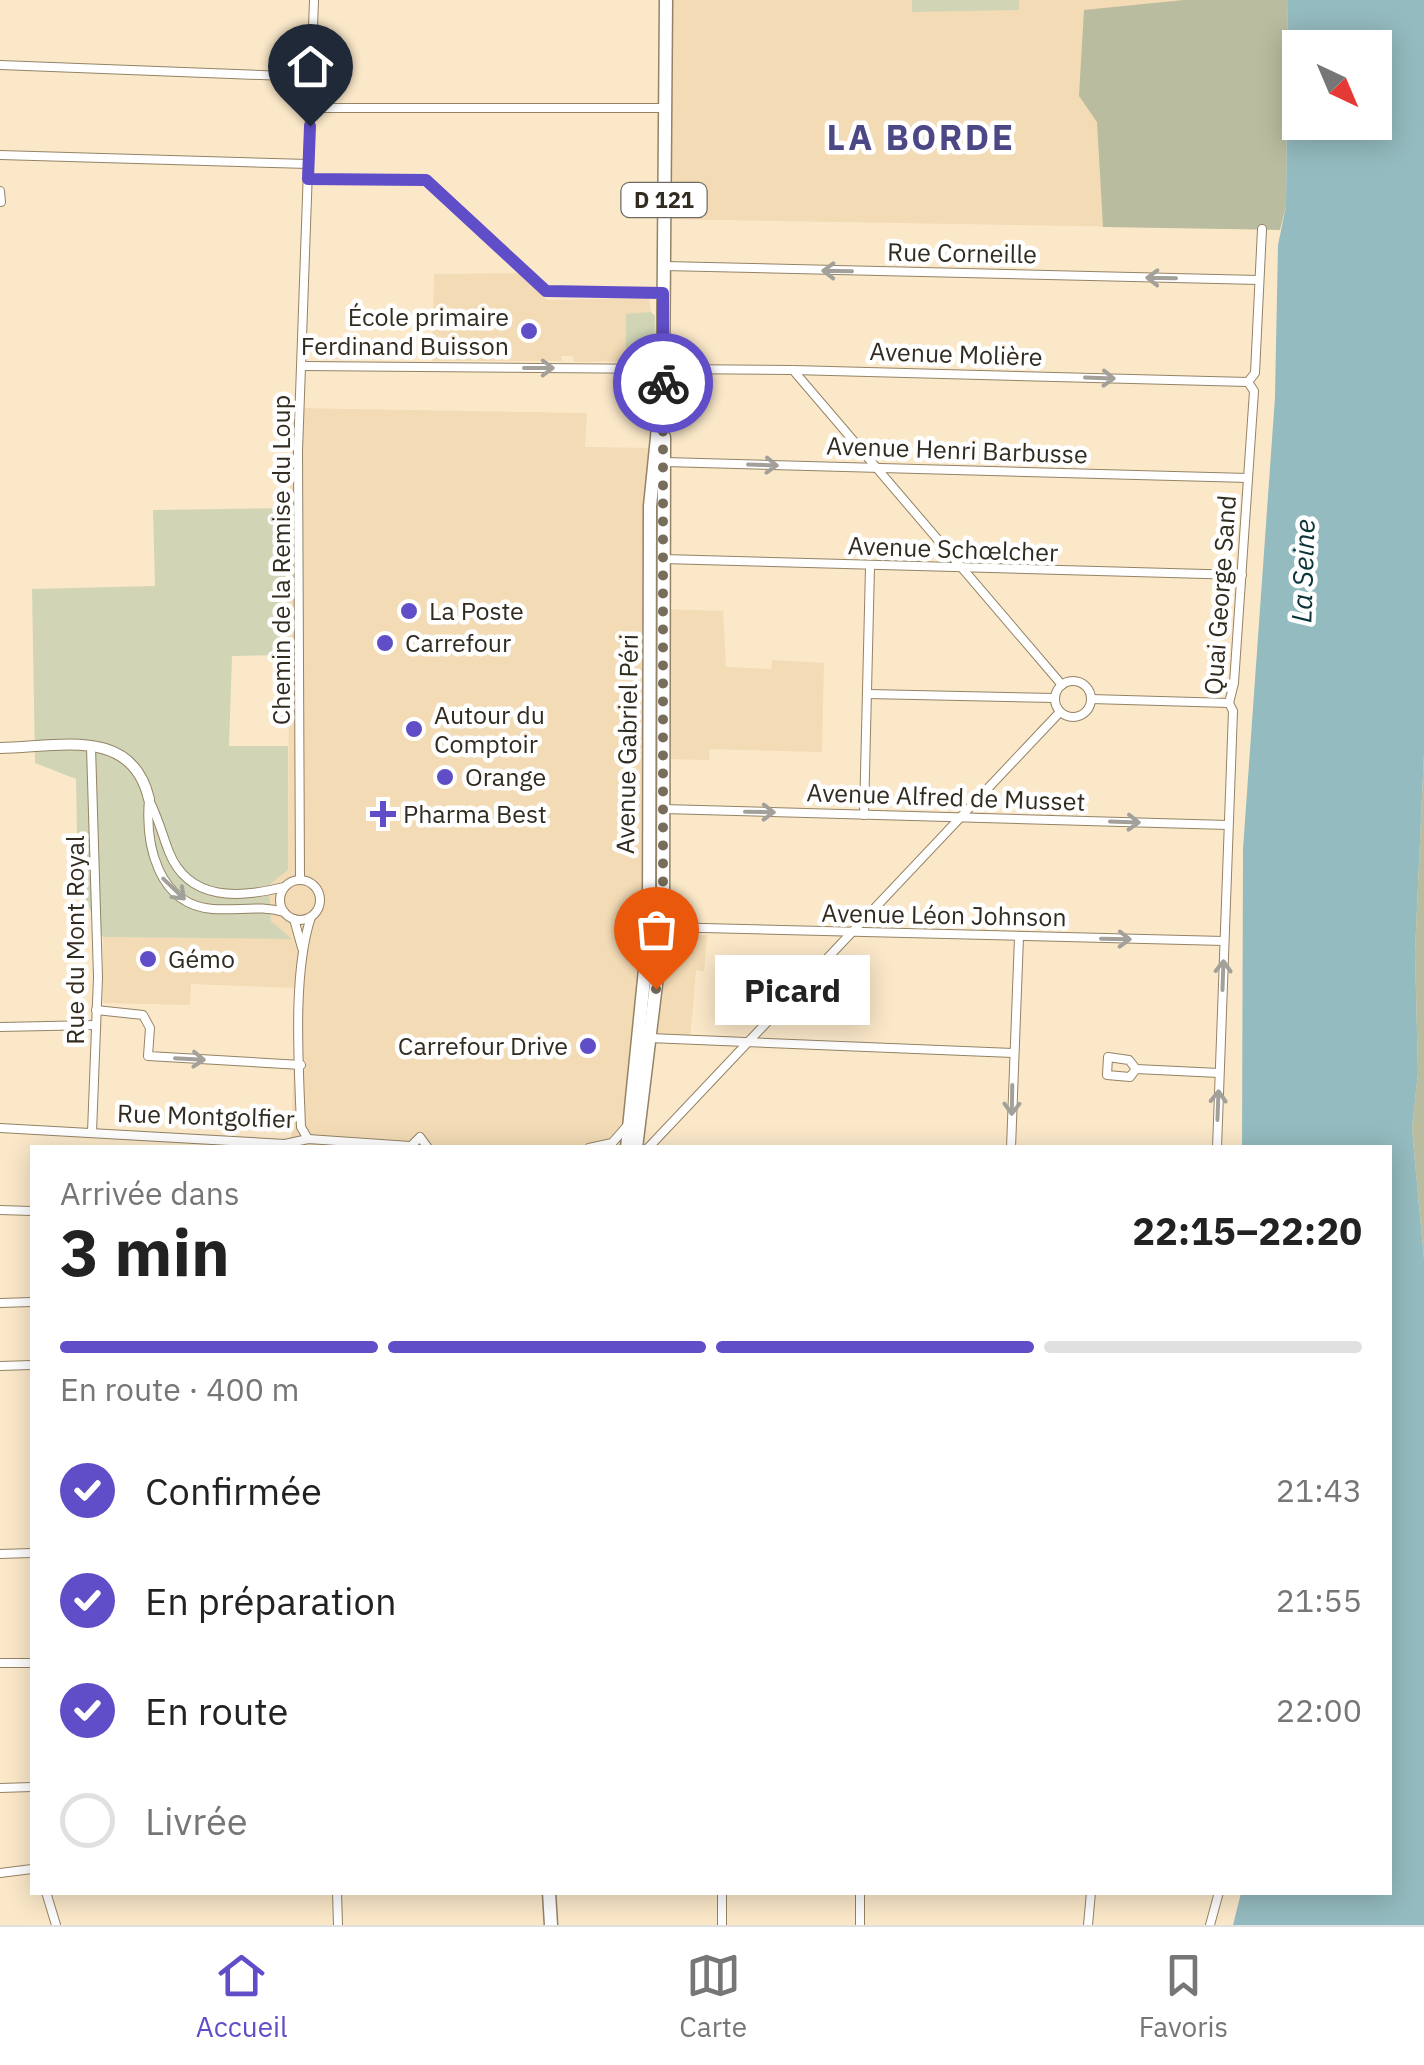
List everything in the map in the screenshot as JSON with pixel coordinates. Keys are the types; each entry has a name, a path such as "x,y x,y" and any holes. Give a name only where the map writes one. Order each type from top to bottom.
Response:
{"main road":[{"name":"Avenue Gabriel Péri","path":"628,1145 626,1126 649,930 650,506 664,368 666,0"},
{"name":"Avenue Gabriel Péri","path":"636,1145 663,927 662,400"},
{"path":"550,1895 551,1925"}],"street":[{"name":"Chemin de la Remise du Loup","path":"300,880 302,366 314,0"},
{"path":"0,65 311,78"},
{"path":"310,108 665,108"},
{"path":"0,155 309,164"},
{"path":"308,179 426,180 546,291 663,293"},
{"path":"0,191 1,202"},
{"name":"Quai George Sand","path":"1217,1145 1233,711 1229,703 1242,576 1254,391 1248,382 1255,372 1262,230"},
{"name":"Rue Corneille","path":"664,266 1259,280"},
{"name":"Avenue Molière","path":"302,366 793,370 1248,382"},
{"path":"793,370 1062,685"},
{"name":"Avenue Henri Barbusse","path":"665,462 1248,478"},
{"name":"Avenue Schœlcher","path":"663,558 1242,576"},
{"path":"864,814 870,567"},
{"path":"1062,685 1082,684 1091,699"},
{"path":"1060,712 1055,698 1062,685"},
{"path":"868,694 1055,698"},
{"path":"1091,699 1229,703"},
{"path":"1060,712 1079,716 1091,699"},
{"path":"658,1144 1060,712"},
{"path":"0,748 91,746 127,757 140,771 174,864 196,887 220,894 284,888 300,880 310,882 320,894 320,905 312,917 303,952 301,1127 308,1139"},
{"name":"Rue du Mont Royal","path":"91,746 96,1010 92,1132"},
{"path":"149,799 152,853 162,877 178,896 206,908 270,908 284,912 294,919 303,952"},
{"name":"Avenue Alfred de Musset","path":"663,809 1228,825"},
{"path":"284,888 280,900 284,912"},
{"path":"294,919 312,917"},
{"name":"Avenue Léon Johnson","path":"663,927 1224,941"},
{"path":"1011,1145 1018,937"},
{"path":"96,1010 143,1015 150,1028 148,1056 301,1065"},
{"path":"0,1027 96,1025"},
{"path":"649,1038 1013,1054"},
{"path":"1136,1069 1219,1073"},
{"path":"603,1145 612,1143 626,1126"},
{"name":"Rue Montgolfier","path":"0,1128 284,1144 308,1139 395,1145"},
{"path":"0,1210 30,1211"},
{"path":"0,1302 30,1302"},
{"path":"0,1366 30,1365"},
{"path":"0,1554 30,1554"},
{"path":"0,1663 30,1663"},
{"path":"0,1788 30,1787"},
{"path":"0,1873 30,1869"},
{"path":"47,1895 56,1925"},
{"path":"337,1895 338,1925"},
{"path":"722,1895 722,1925"},
{"path":"860,1895 860,1925"},
{"path":"1088,1925 1092,1895"},
{"path":"1210,1925 1218,1895"}],"shaded area":[{"path":"666,0 1272,0 1262,229 664,219"},
{"name":"École primaire Ferdinand Buisson","path":"521,273 547,300 649,298 651,312 626,315 626,361 574,362 573,356 561,356 562,361 432,361 434,274"},
{"path":"295,408 587,413 585,447 650,448 659,609 723,611 726,667 771,669 772,660 824,663 822,752 710,749 709,760 666,759 670,935 707,935 704,971 696,970 690,1041 653,1041 639,1145 291,1145 296,988 191,984 190,1005 103,1003 103,937 291,938 271,922 269,884 288,870 290,453 298,450"}],"green space":[{"path":"912,0 1019,0 1019,10 912,12"},
{"path":"1184,0 1288,0 1288,30 1282,30 1286,206 1280,230 1103,227 1097,122 1079,96 1084,10"},
{"path":"651,312 655,316 654,358 626,361 626,314"},
{"path":"290,508 289,655 232,656 229,746 288,746 288,870 269,885 271,921 292,939 103,937 78,884 76,779 35,763 32,589 155,586 153,510"},
{"path":"1424,753 1424,1259 1412,1129 1418,1072 1415,952"}],"water":[{"name":"La Seine","path":"1288,0 1424,0 1424,753 1415,952 1418,1072 1412,1129 1424,1259 1424,1925 1233,1925 1240,1895 1392,1895 1392,1145 1242,1145 1243,849 1275,397 1278,245 1286,206 1287,140 1392,140 1392,30 1288,30"}],"way so far":[{"path":"656,989 663,927 663,383"}],"place":[{"name":"École primaire Ferdinand Buisson","path":"529,331"},
{"name":"La Poste","path":"409,611"},
{"name":"Carrefour","path":"385,643"},
{"name":"Autour du Comptoir","path":"414,729"},
{"name":"Orange","path":"445,777"},
{"name":"Pharma Best","path":"383,814"},
{"name":"Gémo","path":"148,959"},
{"name":"Picard","path":"656,989"},
{"name":"Carrefour Drive","path":"588,1046"}],"district":[{"name":"LA BORDE","path":"921,138"}],"route":[{"path":"310,126 308,179 426,180 437,186 546,291 663,293 663,383"}]}
